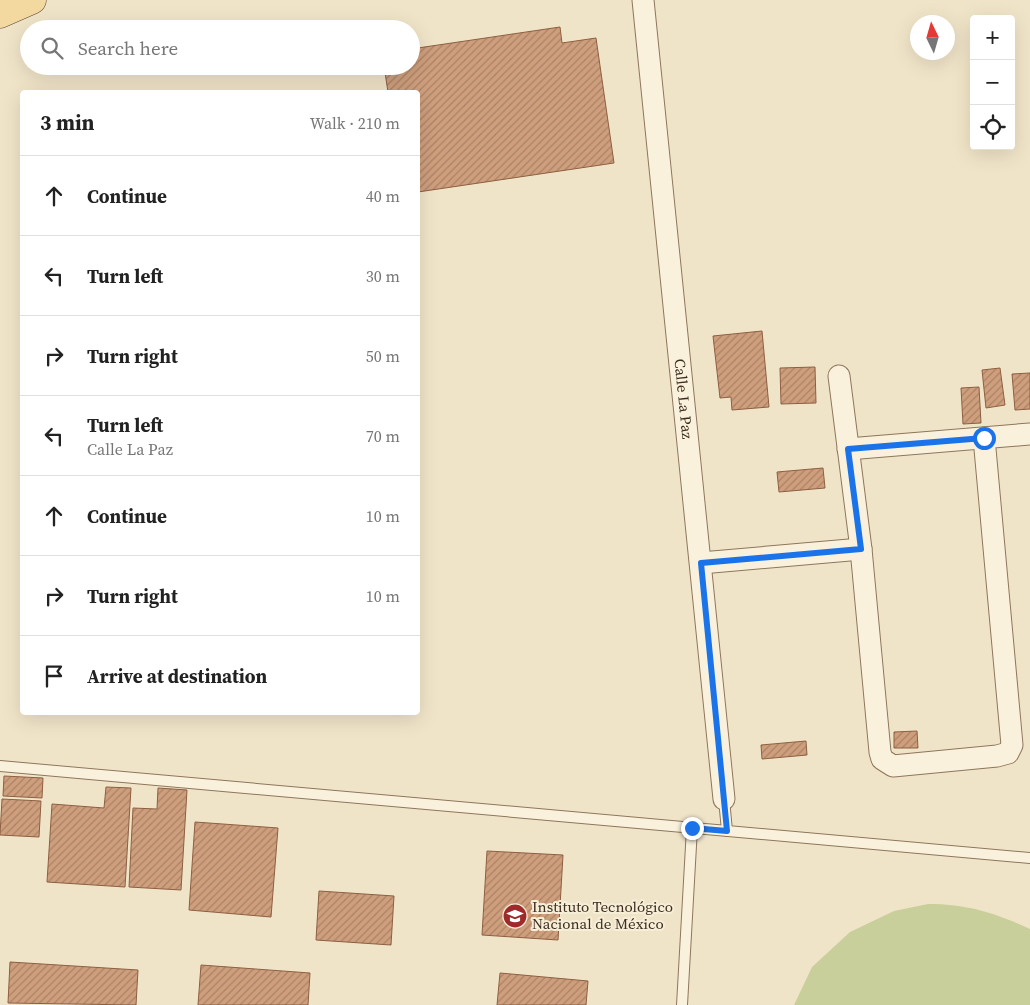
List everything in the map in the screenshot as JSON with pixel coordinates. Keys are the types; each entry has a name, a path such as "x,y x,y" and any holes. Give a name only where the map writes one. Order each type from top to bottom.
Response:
{"main road":[{"path":"0,14 32,0"}],"street":[{"name":"Calle La Paz","path":"643,0 724,799"},
{"path":"839,376 861,549 882,759 893,766 997,756 1008,752 1012,745 984,438"},
{"path":"848,449 1030,434"},
{"path":"701,563 861,549"}],"lane":[{"path":"0,766 1030,858"},
{"path":"724,799 727,831"},
{"path":"682,1005 692,828"}],"green space":[{"path":"928,904 942,904 981,910 1030,929 1030,1005 794,1005 812,967 850,932 894,911"}],"building":[{"path":"560,27 562,43 596,38 614,163 420,192 420,90 388,90 385,75 420,75 420,48"},
{"path":"762,331 769,407 732,410 731,397 720,398 713,336"},
{"path":"815,367 816,403 781,404 780,368"},
{"path":"1000,368 1005,405 986,408 982,370"},
{"path":"1030,373 1030,409 1015,410 1012,374"},
{"path":"979,387 981,423 963,424 961,388"},
{"path":"823,468 825,488 779,492 777,472"},
{"path":"917,731 918,748 894,748 894,732"},
{"path":"806,741 807,755 762,759 761,745"},
{"path":"4,776 43,778 42,798 3,796"},
{"path":"106,787 131,788 125,887 47,882 52,804 104,808"},
{"path":"158,788 187,790 181,890 129,887 133,808 157,809"},
{"path":"2,799 41,801 39,837 0,835"},
{"path":"195,822 278,828 271,917 189,910"},
{"path":"487,851 563,855 558,940 482,935"},
{"path":"319,891 394,896 391,945 316,940"},
{"path":"10,962 138,970 136,1005 8,1003"},
{"path":"201,965 310,973 308,1005 198,1005"},
{"path":"500,973 588,981 586,1005 497,1005"}],"place":[{"name":"Instituto Tecnológico Nacional de México","path":"515,916"}],"route":[{"path":"692,828 727,831 701,563 861,549 848,449 984,438"}]}
